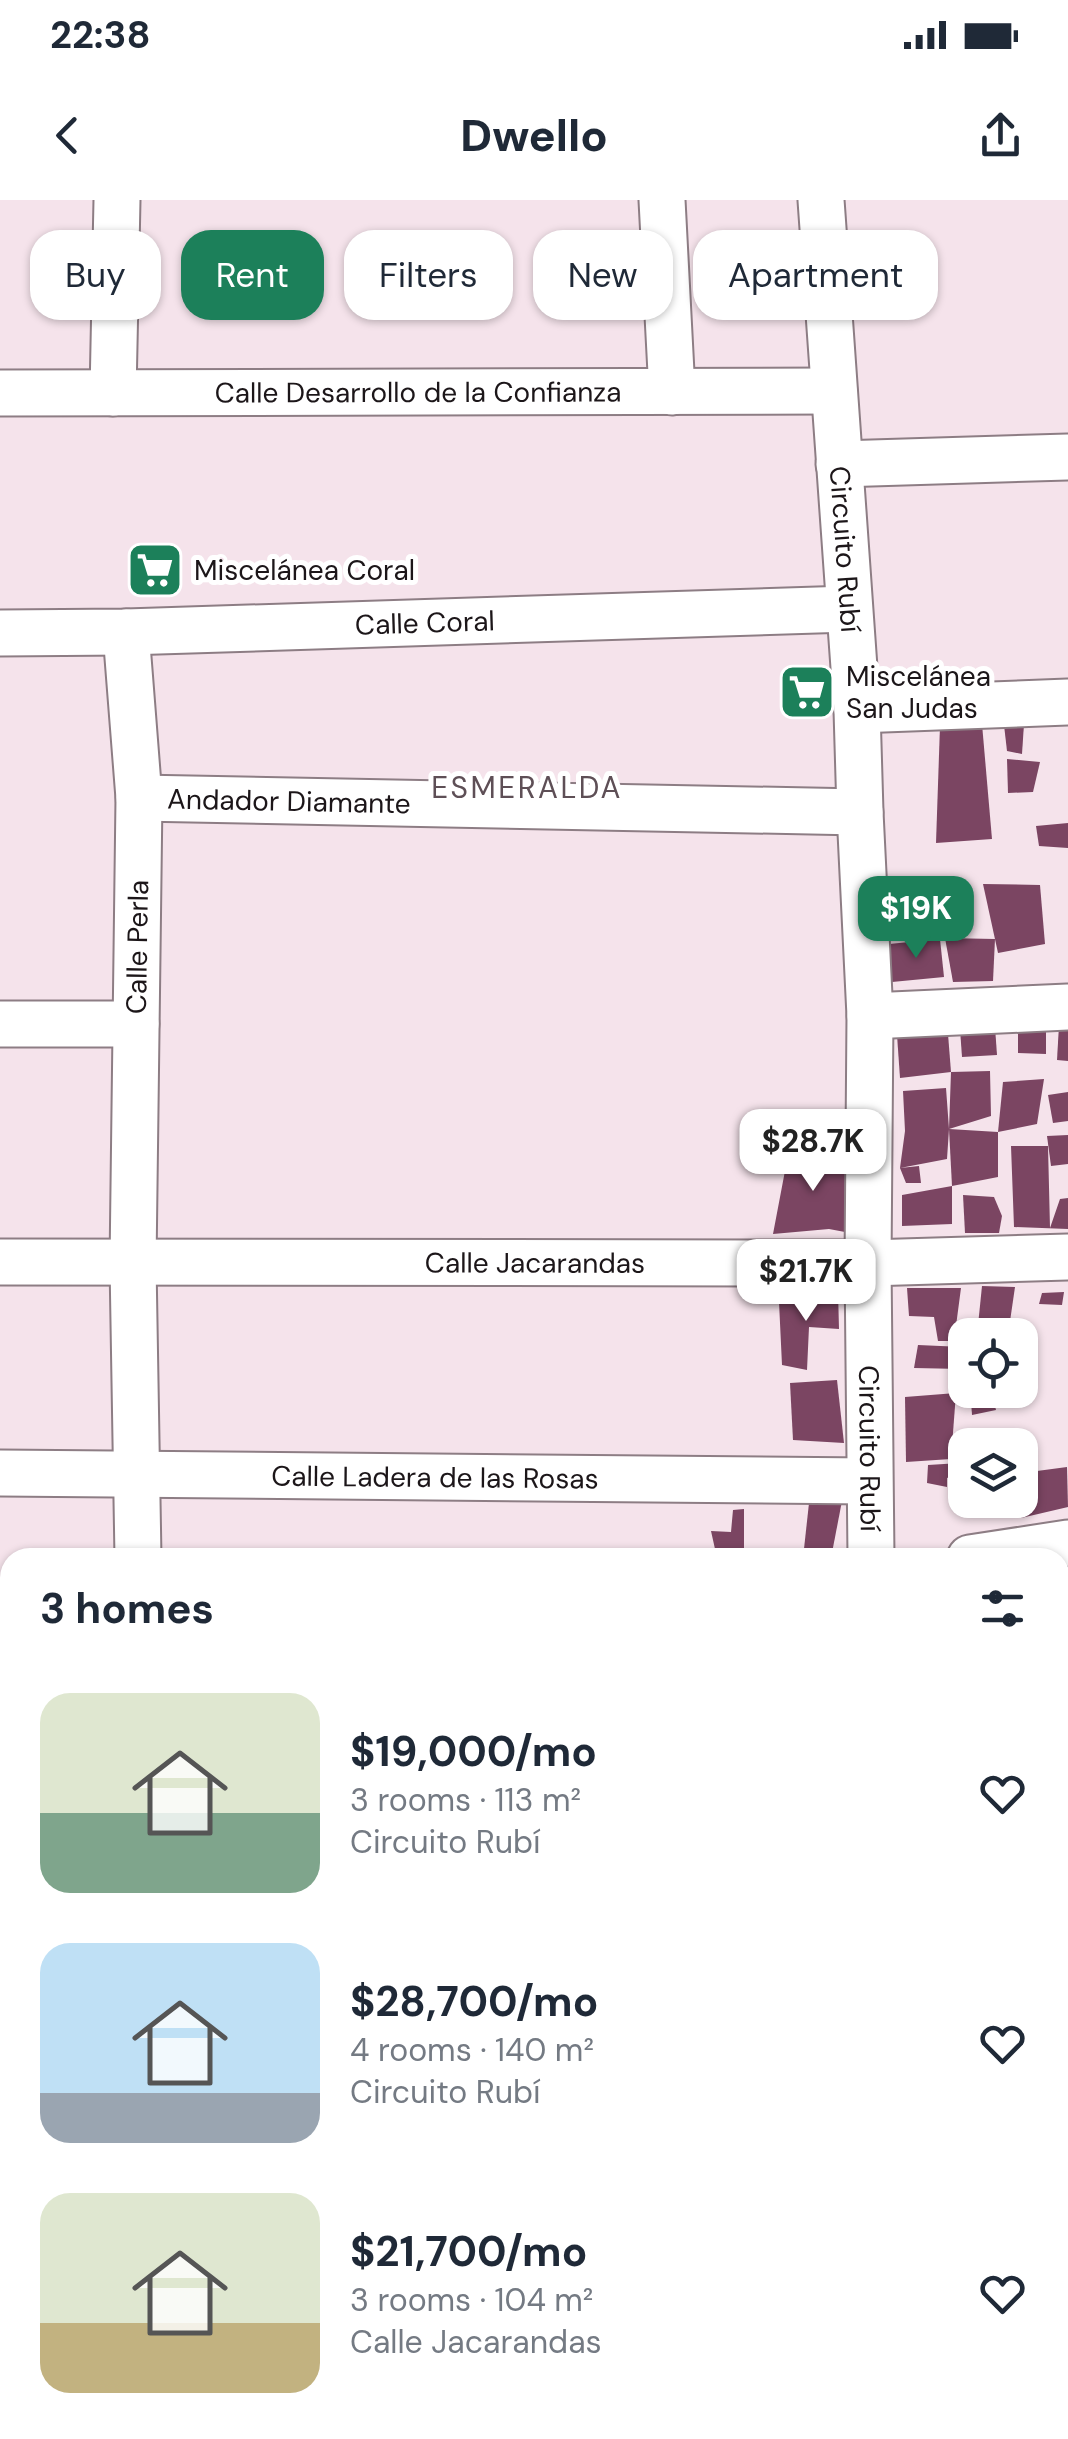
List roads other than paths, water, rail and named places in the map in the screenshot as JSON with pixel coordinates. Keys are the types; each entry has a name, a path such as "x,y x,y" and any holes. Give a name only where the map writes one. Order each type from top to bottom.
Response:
{"street":[{"path":"113,393 117,200"},
{"path":"672,200 662,200 672,392"},
{"name":"Circuito Rubí","path":"822,200 858,710 870,1016 870,1548"},
{"name":"Calle Desarrollo de la Confianza","path":"0,393 834,391"},
{"path":"839,464 1068,457"},
{"name":"Calle Coral","path":"0,633 849,609"},
{"name":"Calle Perla","path":"126,632 139,798 133,1264 138,1548"},
{"path":"858,710 1068,702"},
{"name":"Andador Diamante","path":"139,798 860,812"},
{"path":"870,1016 1068,1007"},
{"path":"0,1024 136,1024"},
{"name":"Calle Jacarandas","path":"0,1262 868,1263 1068,1257"},
{"name":"Calle Ladera de las Rosas","path":"0,1474 870,1482"},
{"path":"1040,1548 1068,1544"}],"place":[{"name":"Miscelánea Coral","path":"155,570"},
{"name":"Miscelánea San Judas","path":"807,692"}],"district":[{"name":"ESMERALDA","path":"527,788"}]}
